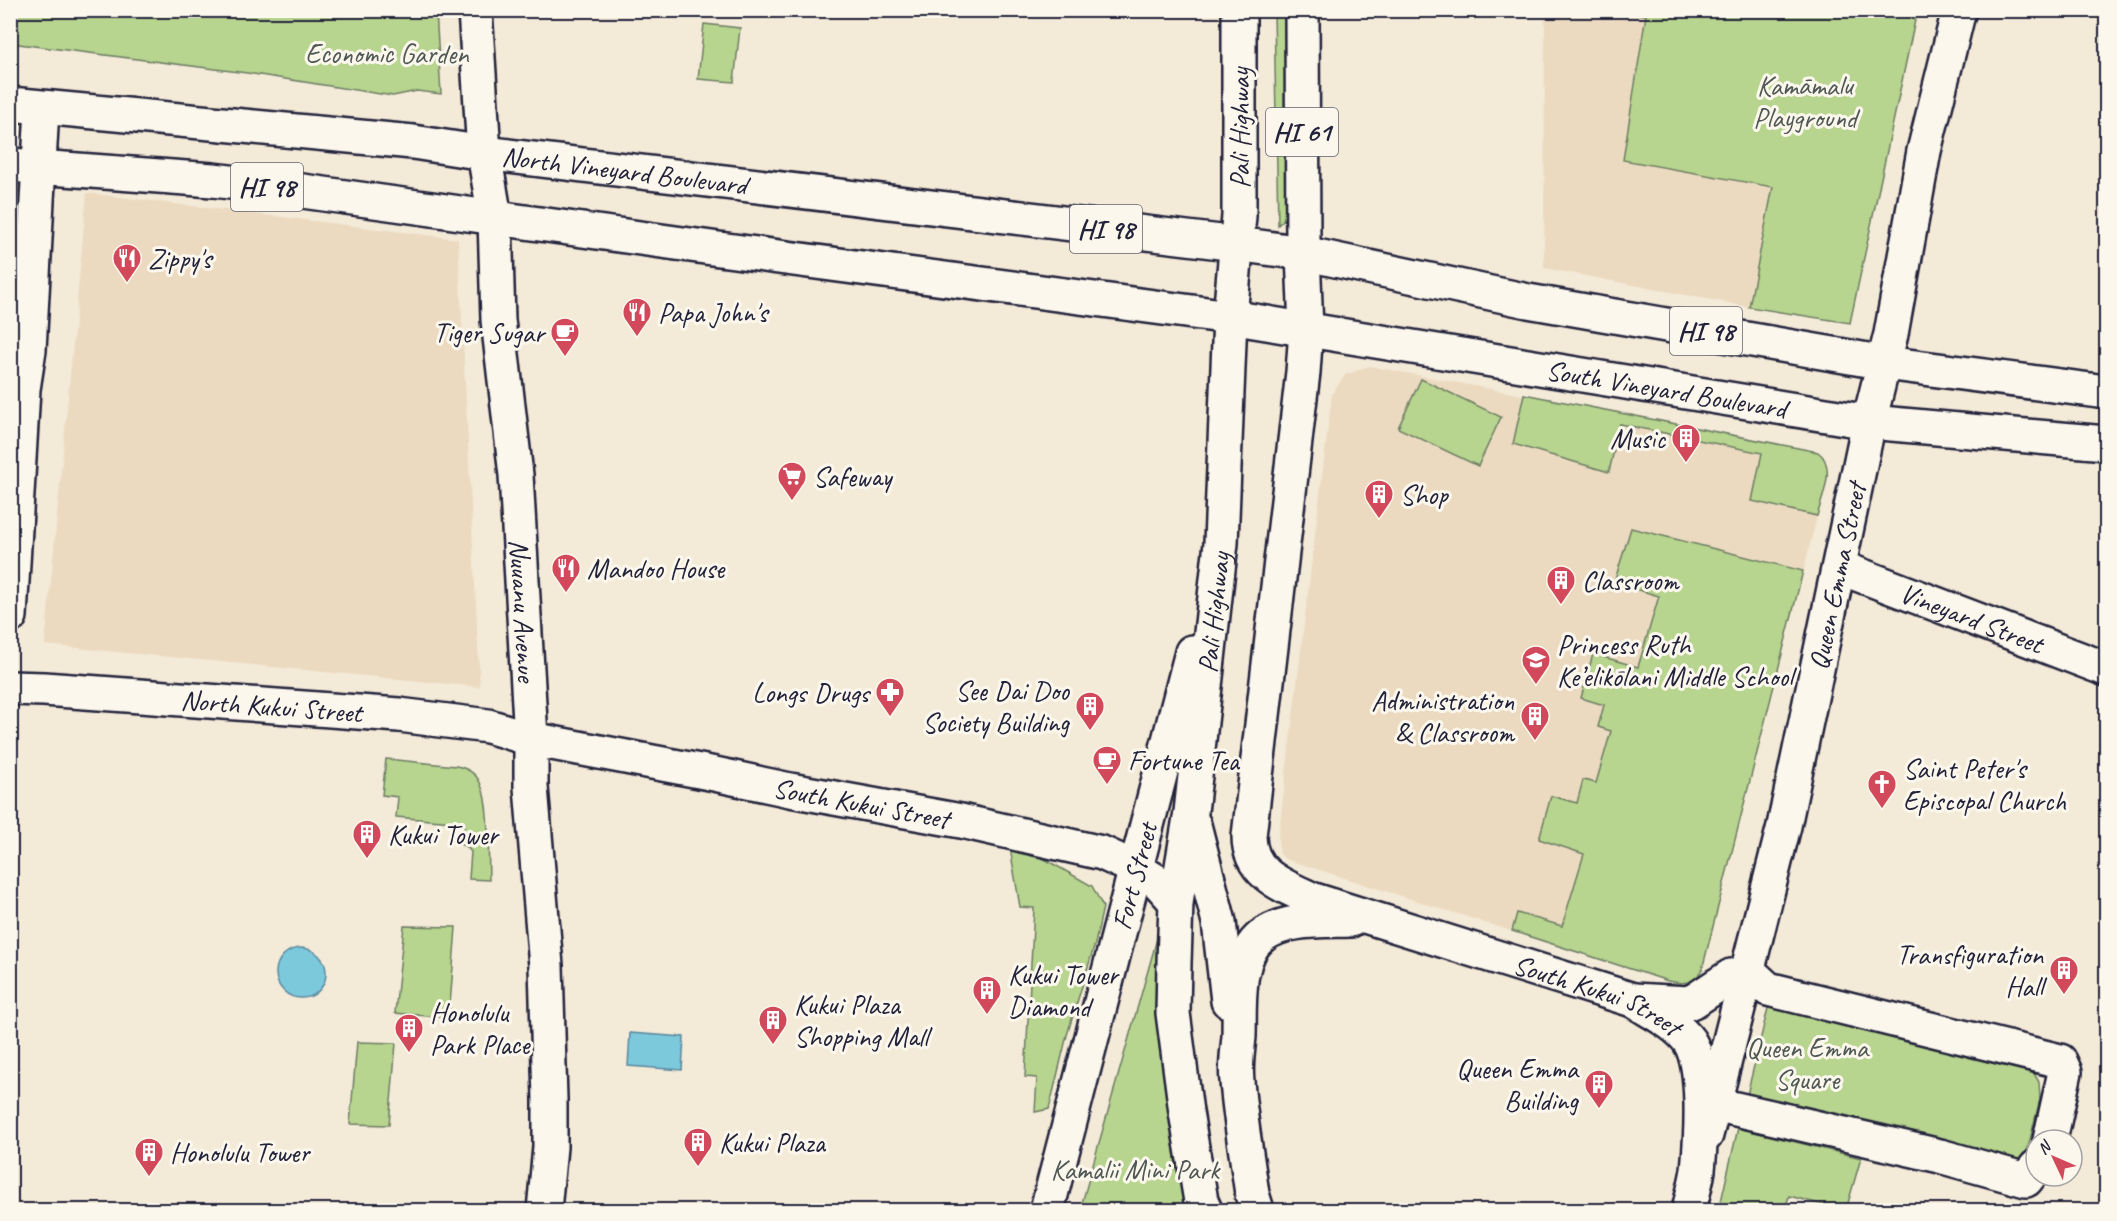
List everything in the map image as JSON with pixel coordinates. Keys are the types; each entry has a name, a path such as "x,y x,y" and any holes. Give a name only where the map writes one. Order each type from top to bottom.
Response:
{"main road":[{"name":"Nuuanu Avenue","path":"475,10 484,153 495,218 498,320 516,475 531,739 531,787 546,966 550,1147 544,1210"},
{"name":"Pali Highway","path":"1205,1210 1201,1200 1188,1123 1173,1013 1176,902 1191,812 1221,543 1230,317 1239,216 1239,10"},
{"name":"HI 61","path":"1302,10 1303,253 1306,330"},
{"name":"Queen Emma Street","path":"1689,1210 1784,826 1869,422 1885,363 1924,151 1959,10"},
{"name":"North Vineyard Boulevard","path":"26,106 413,142 484,153 1237,244"},
{"path":"10,616 23,389 29,350 24,167 26,106"},
{"name":"HI 98","path":"24,167 213,180 1230,317"},
{"name":"HI 98","path":"1237,244 1303,253 1528,301 1885,363 2106,392"},
{"name":"South Vineyard Boulevard","path":"1230,317 1869,422 2106,443"},
{"path":"1306,330 1302,384 1249,846 1251,856 1256,863 1278,882 1314,900 1374,919"},
{"name":"Fort Street","path":"1047,1210 1221,543"},
{"name":"Vineyard Street","path":"1839,567 2106,669"},
{"name":"North Kukui Street","path":"10,688 399,715 488,726 531,739"},
{"name":"South Kukui Street","path":"531,739 961,821 1102,853 1136,868 1158,882 1176,902"},
{"path":"1191,812 1219,922 1236,1079 1252,1194 1257,1210"},
{"path":"1236,1079 1242,979 1247,957 1253,946 1262,936 1275,929 1297,923 1374,919"},
{"name":"South Kukui Street","path":"1374,919 1633,1000 1678,1030 1689,1042 1696,1056 1700,1084 1698,1170"},
{"path":"1633,1000 1688,1003 1731,976 1747,975 1756,978 1768,989 2060,1061 2065,1072 2053,1128"},
{"path":"1714,1104 1940,1156 2024,1179"}],"shaded area":[{"path":"1611,10 1646,15 1623,160 1774,187 1749,307 1544,268 1545,11"},
{"path":"87,193 458,239 480,687 45,645"},
{"name":"Princess Ruth Ke’elikōlani Middle School","path":"1369,366 1798,447 1818,452 1826,461 1828,475 1706,958 1702,970 1681,983 1668,981 1285,859 1280,854 1278,840 1332,394 1345,375"}],"green space":[{"name":"Economic Garden","path":"11,10 436,11 441,94 417,91 393,96 247,73 11,43"},
{"path":"1274,11 1288,11 1288,205 1283,220 1278,225"},
{"name":"Kamāmalu Playground","path":"1611,11 1917,11 1850,323 1749,307 1773,187 1623,160 1646,15"},
{"path":"704,24 740,28 734,82 698,79"},
{"path":"1421,379 1501,417 1478,466 1398,428"},
{"path":"1524,394 1818,452 1827,465 1827,473 1825,491 1817,516 1752,501 1762,453 1620,424 1609,472 1513,444"},
{"path":"1631,528 1803,571 1702,970 1694,981 1681,983 1668,981 1512,931 1517,913 1562,926 1584,854 1539,839 1551,796 1577,803 1583,780 1596,783 1611,731 1598,727 1604,705 1581,698 1593,654 1638,667 1659,596 1614,583"},
{"path":"386,759 456,766 468,770 477,778 486,805 489,880 469,879 471,852 466,846 461,845 464,823 396,817 398,797 382,795"},
{"path":"1009,842 1034,853 1092,886 1103,907 1095,944 1067,1035 1049,1109 1035,1112 1037,1078 1025,1077 1034,908 1020,907"},
{"name":"Kamalii Mini Park","path":"1162,921 1165,921 1157,984 1176,1168 1191,1210 1080,1210"},
{"path":"404,926 456,927 449,1018 395,1013"},
{"name":"Queen Emma Square","path":"1769,1004 2032,1070 2039,1082 2040,1099 2033,1128 2024,1128 2024,1155 2016,1161 1746,1099"},
{"path":"357,1042 396,1043 389,1125 350,1124"},
{"path":"1738,1128 1861,1158 1846,1210 1827,1210 1828,1206 1789,1196 1785,1210 1761,1210 1737,1205 1729,1210 1719,1210"}],"water":[{"path":"296,948 306,948 319,955 326,968 326,978 319,991 306,998 296,998 287,994 280,987 276,978 276,968 280,959 287,952"},
{"path":"630,1033 684,1037 682,1070 628,1066"}],"place":[{"name":"Zippy's","path":"127,284"},
{"name":"Papa John's","path":"637,338"},
{"name":"Tiger Sugar","path":"565,358"},
{"name":"Music","path":"1686,464"},
{"name":"Safeway","path":"792,502"},
{"name":"Shop","path":"1379,520"},
{"name":"Mandoo House","path":"566,594"},
{"name":"Classroom","path":"1561,606"},
{"name":"Princess Ruth Ke’elikōlani Middle School","path":"1536,686"},
{"name":"Longs Drugs","path":"890,718"},
{"name":"See Dai Doo Society Building","path":"1090,732"},
{"name":"Administration & Classroom","path":"1535,742"},
{"name":"Fortune Tea","path":"1107,786"},
{"name":"Saint Peter's Episcopal Church","path":"1882,810"},
{"name":"Kukui Tower","path":"367,860"},
{"name":"Transfiguration Hall","path":"2064,996"},
{"name":"Kukui Tower Diamond","path":"987,1016"},
{"name":"Kukui Plaza Shopping Mall","path":"773,1046"},
{"name":"Honolulu Park Place","path":"409,1054"},
{"name":"Queen Emma Building","path":"1599,1110"},
{"name":"Kukui Plaza","path":"698,1168"},
{"name":"Honolulu Tower","path":"149,1178"}]}
